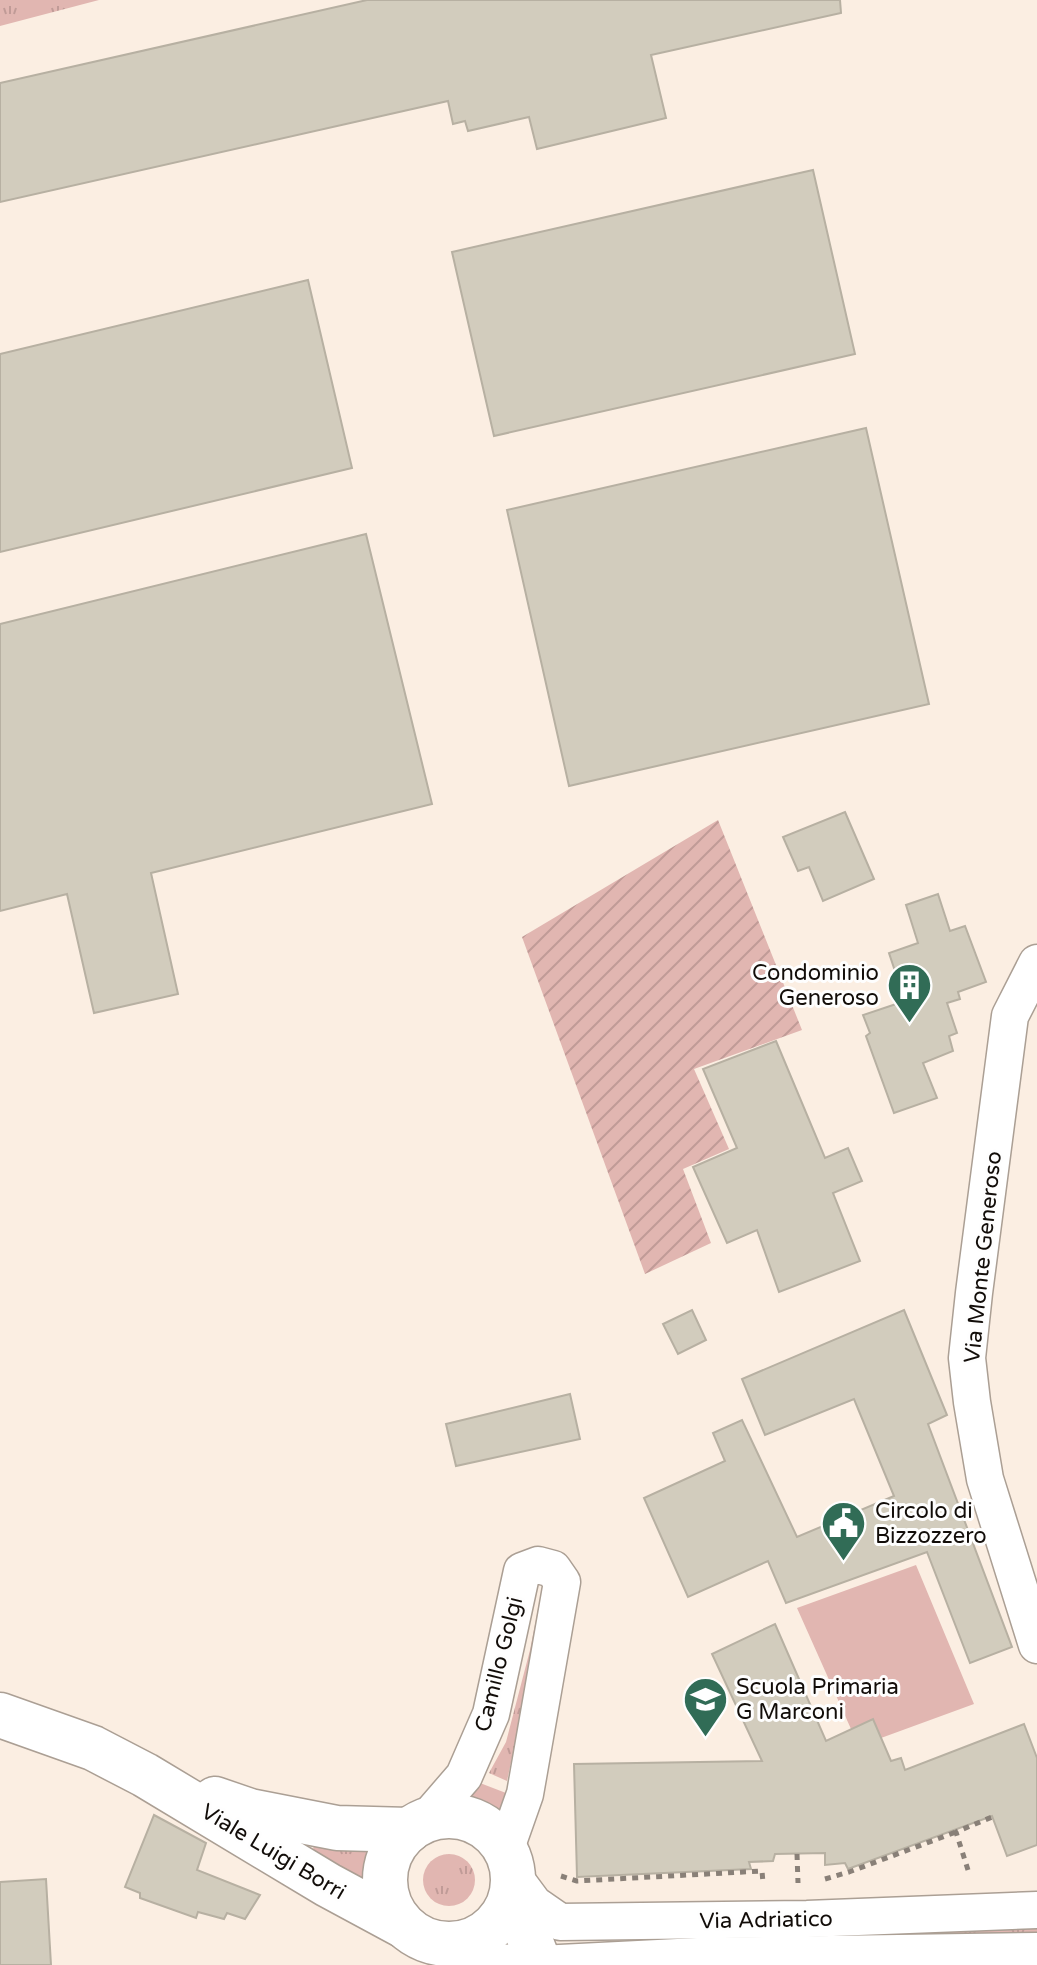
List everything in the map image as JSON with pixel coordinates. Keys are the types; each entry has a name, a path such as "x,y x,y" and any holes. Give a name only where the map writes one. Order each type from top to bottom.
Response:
{"main road":[{"name":"Viale Luigi Borri","path":"0,1715 93,1748 145,1775 429,1943"},
{"name":"Viale Luigi Borri","path":"145,1775 250,1811 337,1828 417,1825"},
{"path":"511,1873 501,1920 479,1938 429,1943 391,1909 385,1888 386,1866 395,1847 417,1825 447,1816 469,1819 488,1829 511,1873 540,1964"}],"street":[{"name":"Via Monte Generoso","path":"1037,963 1010,1016 967,1358 985,1479 1037,1645"},
{"name":"Camillo Golgi","path":"417,1825 464,1776 491,1714 522,1571 538,1565 553,1569 562,1582 511,1873"},
{"name":"Via Adriatico","path":"511,1873 534,1904 560,1922 807,1919 1037,1910"},
{"name":"Via Adriatico","path":"429,1943 487,1962 540,1964 698,1956 1037,1951"}],"path":[{"path":"824,1879 992,1817"},
{"path":"956,1832 968,1870"},
{"path":"797,1854 797,1878"},
{"path":"557,1875 577,1881 762,1871 765,1896"},
{"path":"791,1891 811,1883"}],"green space":[{"path":"0,0 99,0 0,26"},
{"path":"718,820 802,1030 694,1069 729,1149 683,1169 711,1243 645,1274 522,937"},
{"path":"916,1565 974,1704 881,1738 873,1720 851,1729 797,1608"},
{"path":"542,1589 547,1593 507,1781 489,1773 506,1742"},
{"path":"480,1783 506,1793 498,1821 493,1822 462,1807"},
{"path":"383,1843 374,1889 313,1850 314,1844"},
{"path":"449,1854 467,1862 475,1880 467,1898 449,1906 431,1898 423,1880 431,1862"},
{"path":"1037,1921 1037,1934 826,1939 826,1928"}],"building":[{"path":"367,0 840,0 841,13 651,55 666,118 537,149 529,117 468,131 465,121 453,124 448,101 0,202 0,83"},
{"path":"813,170 855,354 494,436 452,252"},
{"path":"308,280 352,468 0,552 0,354"},
{"path":"866,428 929,704 569,786 507,510"},
{"path":"366,534 432,804 151,873 178,994 94,1013 67,894 0,911 0,624"},
{"path":"845,812 874,879 823,901 809,867 798,871 783,837"},
{"name":"Condominio Generoso","path":"938,894 950,931 965,926 986,982 958,992 960,999 947,1003 957,1033 949,1036 953,1051 923,1063 937,1098 894,1113 866,1036 870,1033 863,1015 905,1001 889,953 918,943 906,905"},
{"path":"776,1041 825,1158 848,1148 862,1181 833,1193 860,1261 779,1292 757,1230 727,1243 693,1167 737,1148 703,1069"},
{"path":"692,1310 706,1340 678,1354 663,1324"},
{"path":"904,1310 947,1415 928,1424 1012,1647 970,1663 927,1552 786,1603 768,1561 688,1597 644,1498 725,1461 713,1433 742,1420 797,1537 894,1496 854,1399 765,1435 742,1379"},
{"path":"570,1394 580,1439 456,1466 446,1424"},
{"name":"Scuola Primaria G Marconi","path":"775,1624 826,1741 873,1719 891,1761 901,1758 905,1770 1024,1724 1037,1758 1037,1845 1007,1856 992,1816 848,1869 845,1863 825,1865 825,1853 775,1854 773,1861 749,1862 751,1869 577,1877 574,1764 762,1761 712,1654"},
{"path":"154,1815 206,1843 197,1870 260,1895 245,1919 227,1913 224,1919 198,1912 196,1918 140,1898 140,1893 125,1887"},
{"path":"46,1879 51,1965 0,1965 0,1882"}],"place":[{"name":"Condominio Generoso","path":"910,1024"},
{"name":"Circolo di Bizzozzero","path":"844,1562"},
{"name":"Scuola Primaria G Marconi","path":"705,1738"}]}
